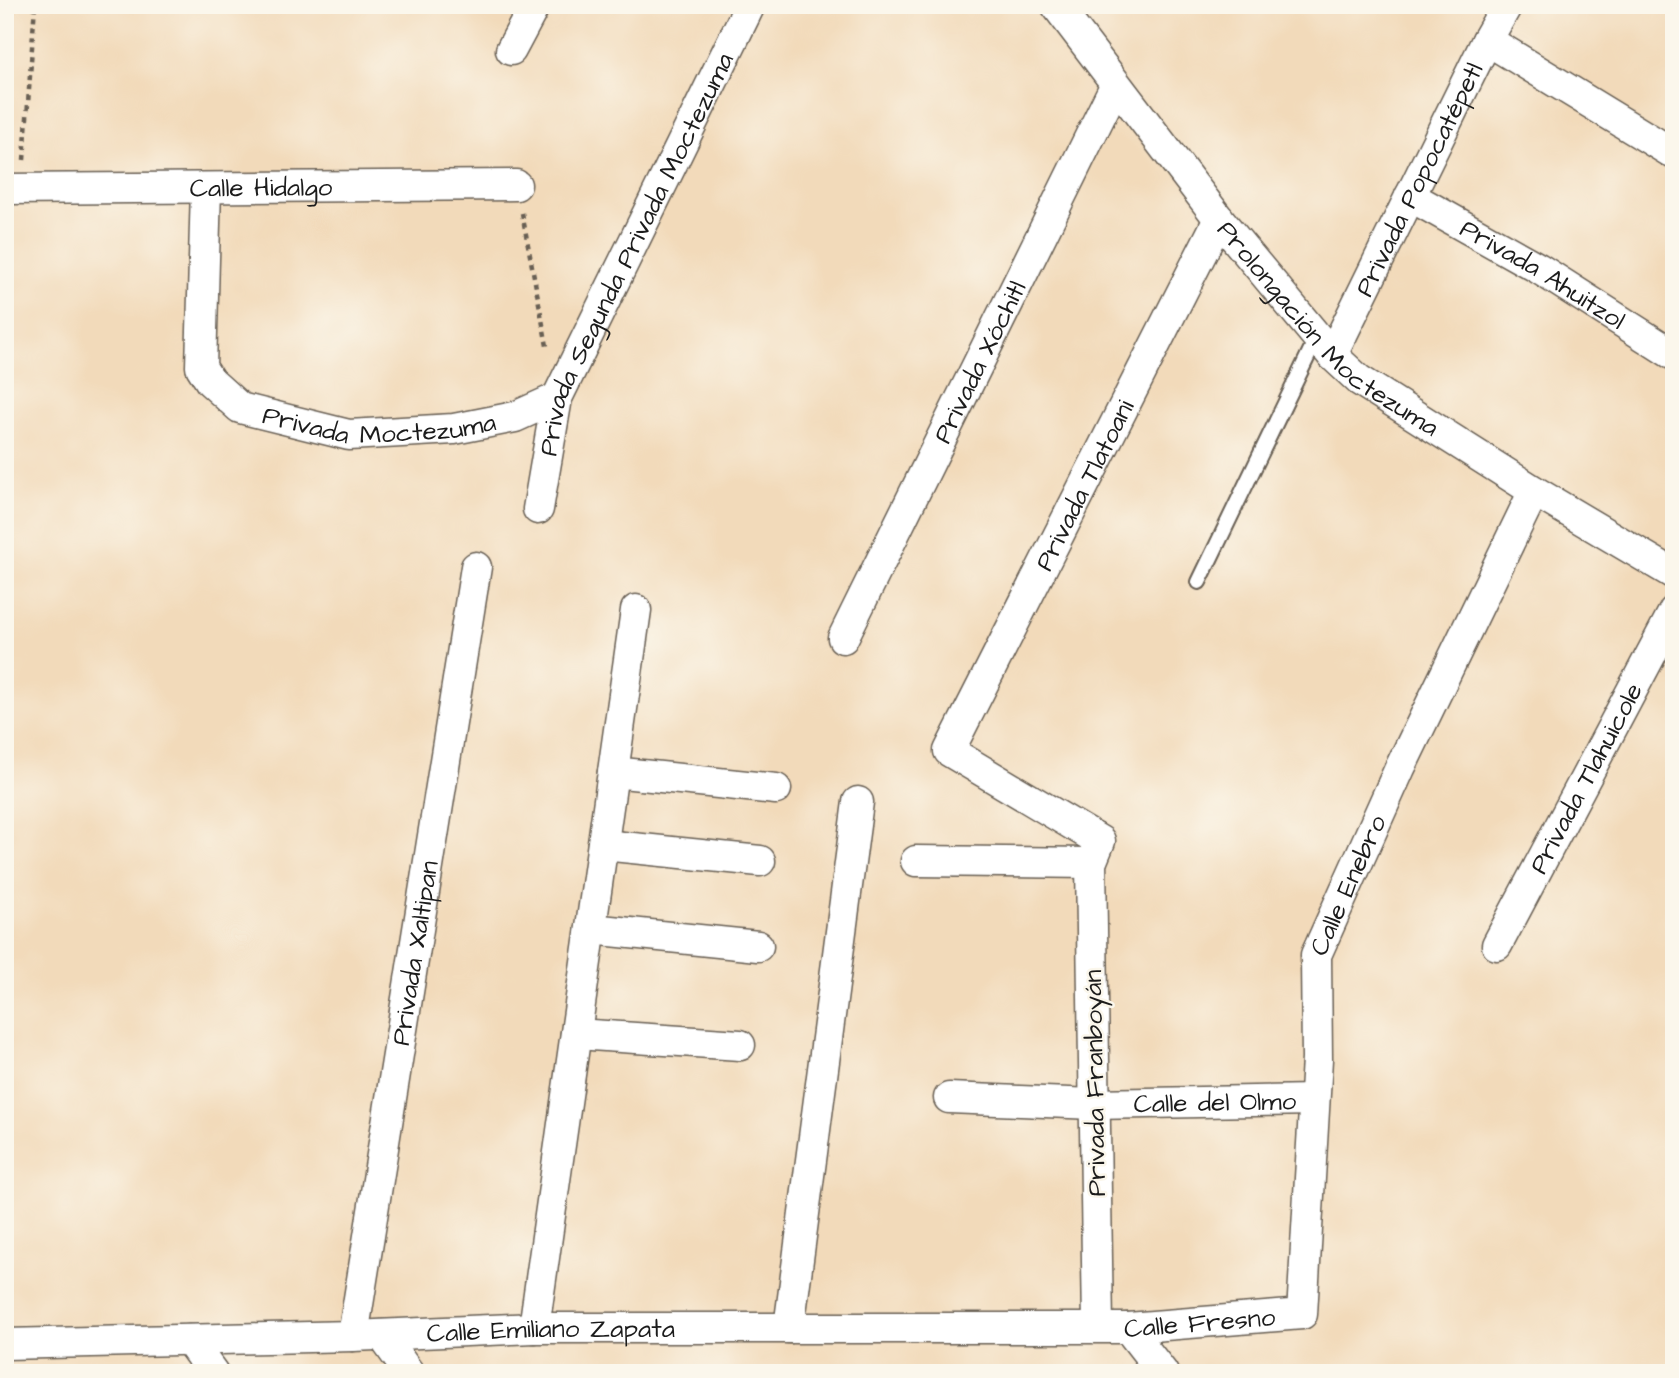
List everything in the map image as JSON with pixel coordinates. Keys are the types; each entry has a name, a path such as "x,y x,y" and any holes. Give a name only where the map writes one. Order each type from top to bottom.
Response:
{"street":[{"path":"510,50 535,5"},
{"name":"Privada Segunda Privada Moctezuma","path":"538,509 557,398 750,5"},
{"name":"Prolongación Moctezuma","path":"1056,5 1115,86 1219,219 1325,346 1359,380 1534,491 1674,573"},
{"name":"Privada Popocatépetl","path":"1325,346 1410,196 1507,5"},
{"path":"1487,40 1674,154"},
{"name":"Privada Xóchitl","path":"843,639 1115,86"},
{"name":"Calle Hidalgo","path":"14,189 516,185"},
{"name":"Privada Moctezuma","path":"206,188 201,367 210,381 240,408 349,435 454,429 515,417 557,398"},
{"name":"Privada Ahuitzol","path":"1410,196 1538,268 1674,355"},
{"name":"Privada Tlatoani","path":"1096,852 949,751 1219,219"},
{"name":"Calle Enebro","path":"1302,1314 1317,1059 1316,955 1400,768 1534,491"},
{"name":"Privada Xaltipan","path":"368,1336 476,567"},
{"path":"534,1328 636,610"},
{"name":"Privada Tlahuicole","path":"1497,945 1674,611"},
{"path":"613,772 776,789"},
{"path":"789,1328 858,802"},
{"path":"603,845 760,861"},
{"path":"916,861 1096,852"},
{"name":"Privada Franboyán","path":"1096,852 1094,1104 1098,1327"},
{"path":"591,929 758,946"},
{"path":"576,1034 740,1045"},
{"name":"Calle del Olmo","path":"949,1098 1094,1104 1313,1100"},
{"name":"Calle Fresno","path":"1098,1327 1128,1328 1302,1314"},
{"name":"Calle Emiliano Zapata","path":"5,1345 368,1336 534,1328 1098,1327"},
{"path":"1128,1328 1163,1373"},
{"path":"368,1336 409,1373"},
{"path":"189,1340 213,1373"}],"lane":[{"path":"1199,582 1325,346"}],"path":[{"path":"14,189 35,5"},
{"path":"516,185 557,398"}]}
